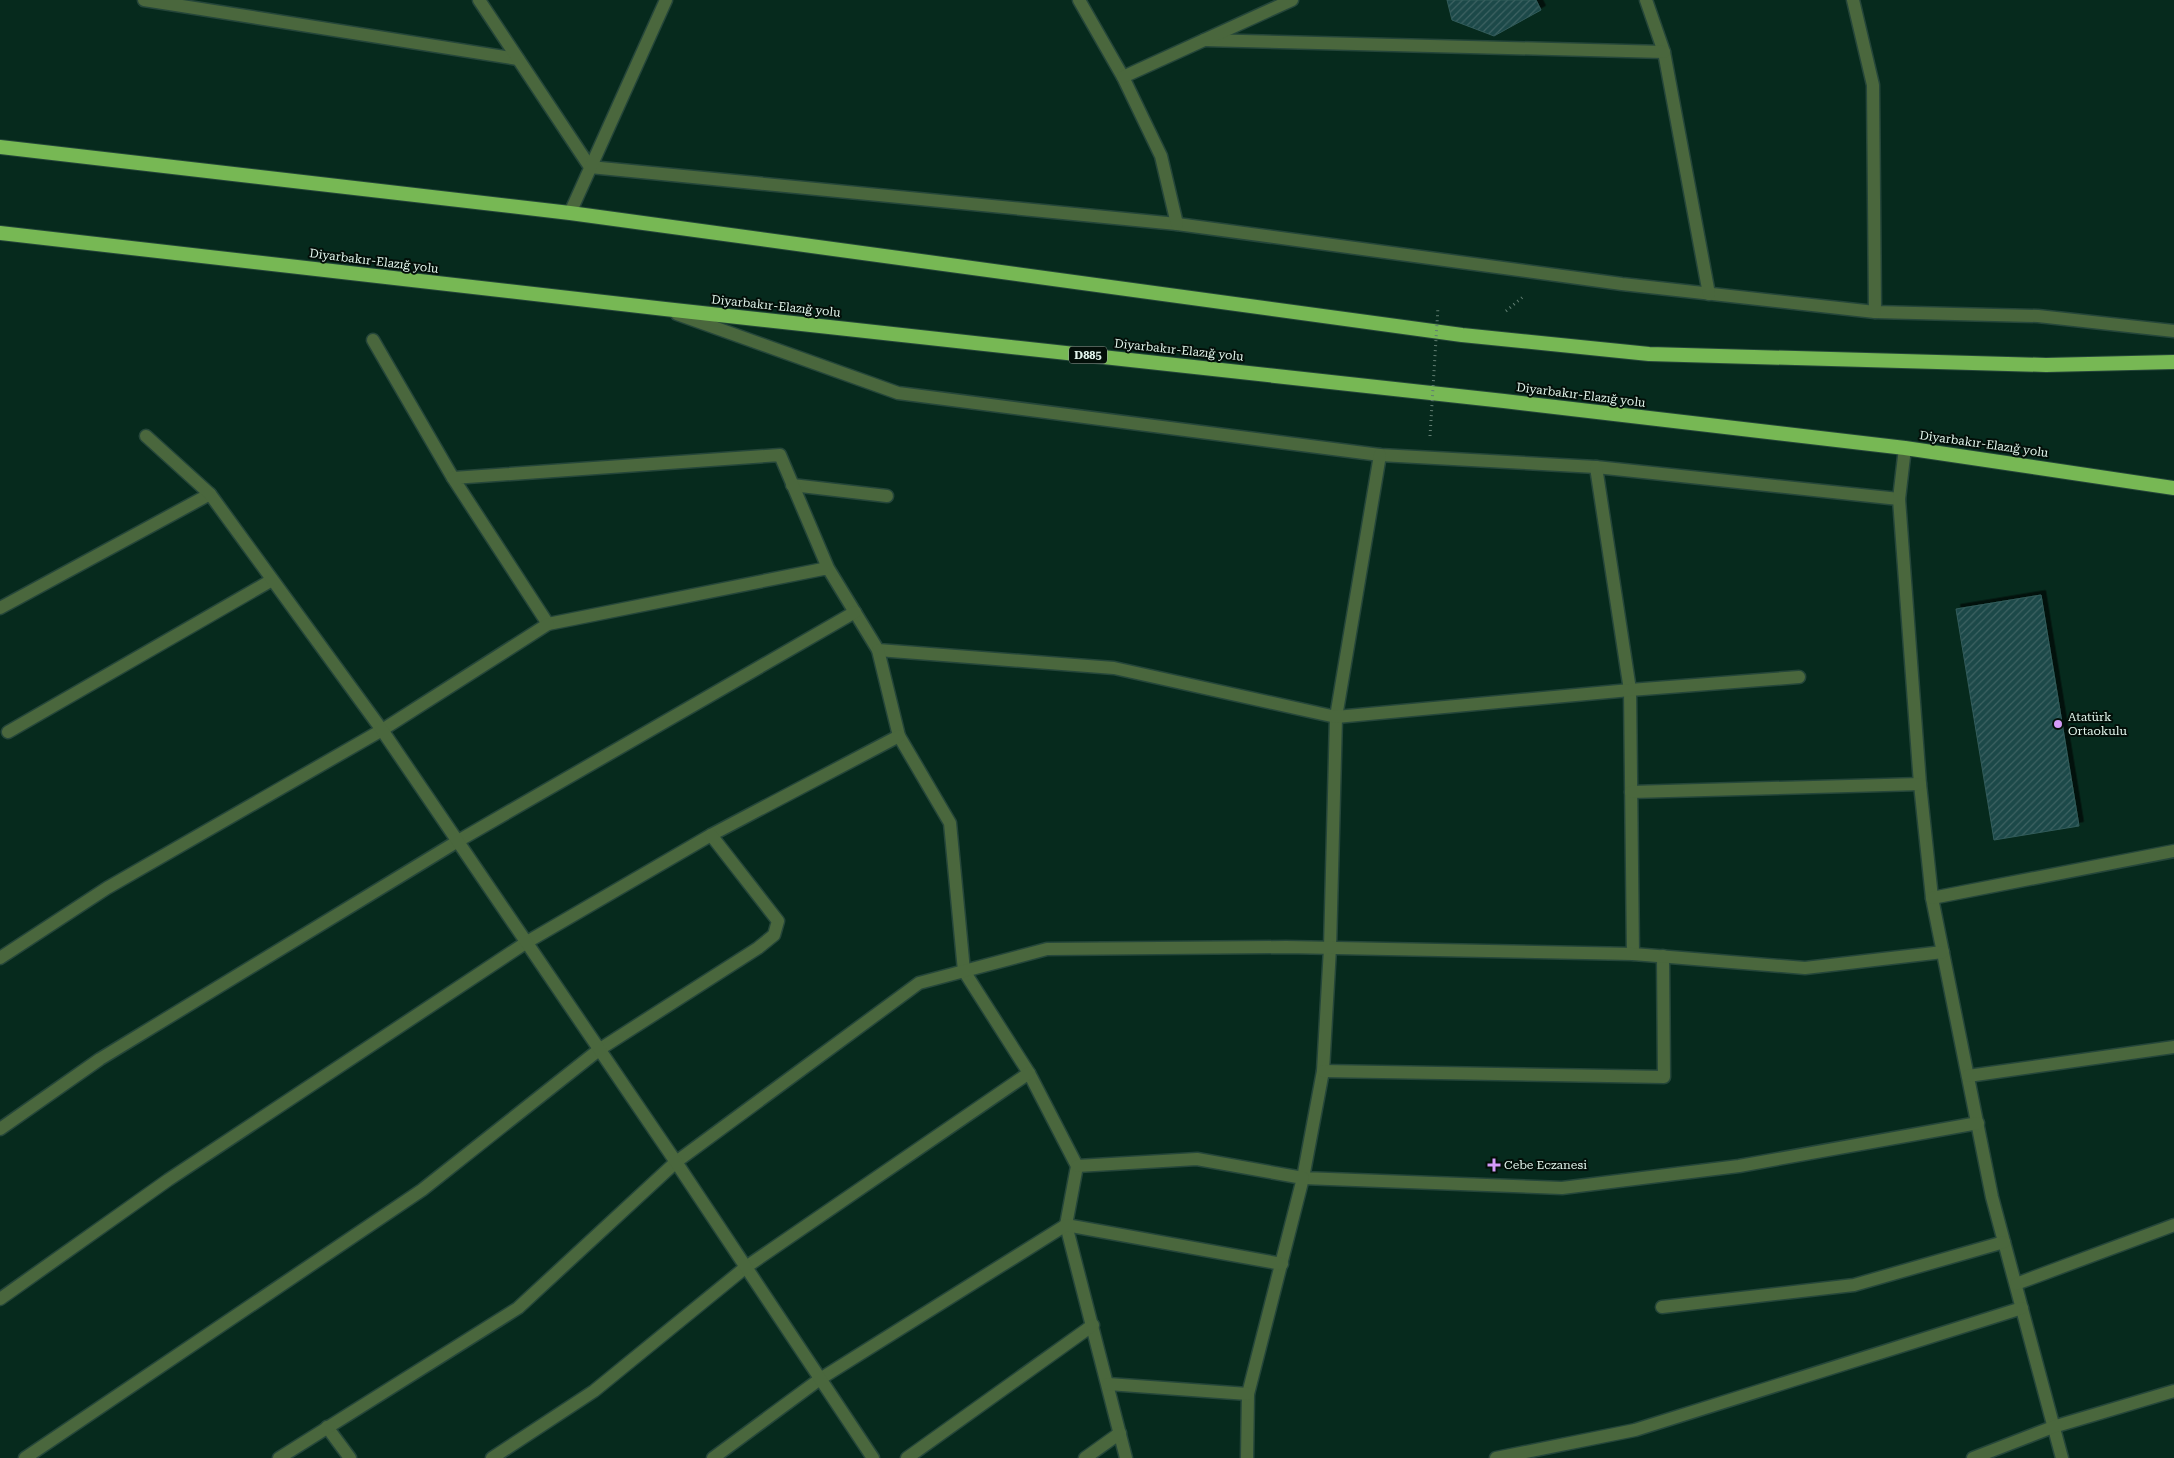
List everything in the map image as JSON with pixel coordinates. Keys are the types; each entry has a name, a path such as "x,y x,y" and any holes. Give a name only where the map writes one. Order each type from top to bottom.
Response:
{"highway":[{"path":"0,147 570,213 1452,334 1649,354 2046,365 2174,362"},
{"name":"Diyarbakır-Elazığ yolu","path":"0,233 665,309 1504,400 1905,448 2174,488"}],"street":[{"path":"144,0 518,59"},
{"path":"479,0 590,167"},
{"path":"570,213 666,0"},
{"path":"1079,0 1123,77 1161,156 1177,224"},
{"path":"1123,77 1292,0"},
{"path":"1646,0 1664,52 1710,294"},
{"path":"1853,0 1873,84 1875,312"},
{"path":"1204,40 1664,52"},
{"path":"590,167 1177,224 1710,294 1875,312 2038,316 2174,331"},
{"path":"665,309 898,393 1380,456 1596,467 1899,499"},
{"path":"373,340 453,478 548,624"},
{"path":"146,436 210,494 382,730 676,1162 873,1458"},
{"path":"1905,448 1899,499 1920,784 1932,898 1992,1197 2062,1458"},
{"path":"453,478 780,456 828,568 878,650 899,736 950,823 964,971 1029,1073 1077,1166 1066,1225 1126,1458"},
{"path":"1247,1458 1248,1394 1303,1178 1323,1071 1330,948 1336,717 1380,456"},
{"path":"1596,467 1630,690 1633,954"},
{"path":"792,485 887,496"},
{"path":"0,608 210,494"},
{"path":"0,958 107,888 382,730 548,624 828,568"},
{"path":"8,732 272,580"},
{"path":"0,1129 100,1059 458,841 855,612"},
{"path":"878,650 1114,668 1336,717 1630,690 1799,677"},
{"path":"0,1299 168,1180 527,942 711,835 899,736"},
{"path":"1630,792 1920,784"},
{"path":"25,1458 422,1190 600,1050 758,948 774,935 778,921 711,835"},
{"path":"1932,898 2174,851"},
{"path":"279,1458 518,1308 676,1162 919,983 1047,949 1330,948 1633,954 1804,968 1943,952"},
{"path":"1323,1071 1664,1077 1662,956"},
{"path":"1968,1076 2174,1047"},
{"path":"492,1458 594,1391 746,1267 1029,1073"},
{"path":"1077,1166 1197,1159 1303,1178 1562,1188 1739,1166 1978,1123"},
{"path":"713,1458 820,1379 1066,1225 1282,1264"},
{"path":"2016,1284 2174,1225"},
{"path":"1662,1307 1854,1286 2004,1242"},
{"path":"1496,1458 1635,1430 2022,1308"},
{"path":"907,1458 1093,1325"},
{"path":"1108,1384 1248,1394"},
{"path":"1974,1458 2053,1427 2174,1391"},
{"path":"327,1427 350,1458"},
{"path":"1085,1458 1120,1433"}],"path":[{"path":"1430,436 1438,307"}],"building":[{"path":"1447,0 1536,0 1541,10 1494,36 1452,20"},
{"path":"2041,595 2079,826 1994,840 1956,609"}],"place":[{"name":"Atatürk Ortaokulu","path":"2058,724"},
{"name":"Cebe Eczanesi","path":"1494,1165"}]}
